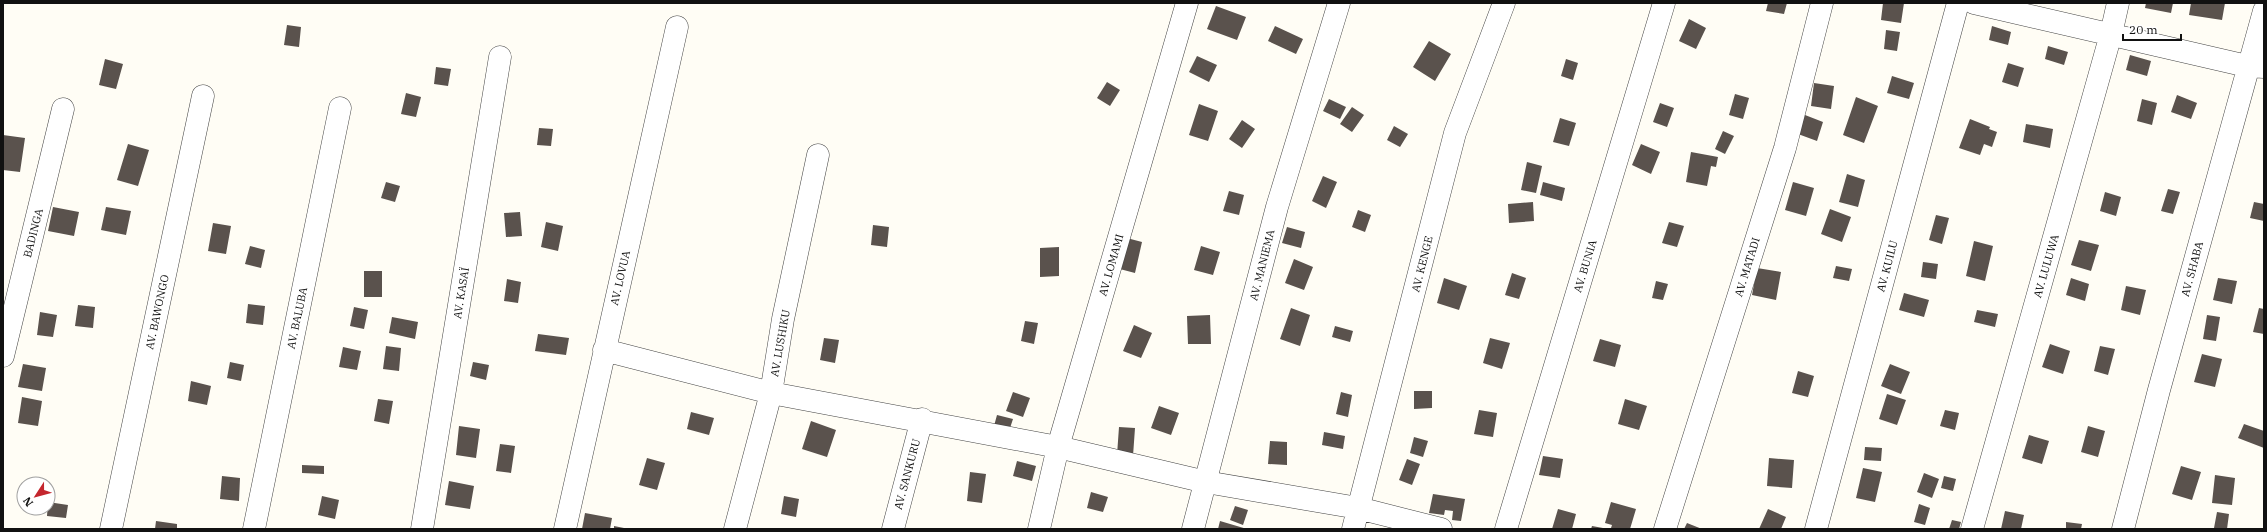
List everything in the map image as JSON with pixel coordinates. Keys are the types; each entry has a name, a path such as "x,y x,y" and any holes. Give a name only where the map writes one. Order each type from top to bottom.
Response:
{"street":[{"name":"AV. LOMAMI","path":"1039,529 1058,447 1187,3"},
{"name":"AV. MANIEMA","path":"1193,529 1277,207 1339,3"},
{"name":"AV. KENGE","path":"1353,529 1455,133 1504,3"},
{"name":"AV. BUNIA","path":"1506,529 1664,3"},
{"name":"AV. MATADI","path":"1665,529 1785,148 1822,3"},
{"name":"AV. KUILU","path":"1816,529 1958,3"},
{"path":"1974,3 2256,66"},
{"name":"AV. LULUWA","path":"1972,529 2111,34 2118,3"},
{"name":"AV. SHABA","path":"2123,529 2161,383 2256,66 2264,11"},
{"name":"AV. LOVUA","path":"565,529 677,27"},
{"name":"AV. KASAÏ","path":"422,529 500,57"},
{"name":"AV. BAWONGO","path":"111,529 203,96"},
{"name":"AV. BALUBA","path":"254,529 340,108"},
{"name":"BADINGA","path":"3,356 63,109"},
{"name":"AV. LUSHIKU","path":"735,529 771,393 783,319 818,155"},
{"path":"604,350 771,393 922,420 1058,447 1206,482 1358,508 1441,529"},
{"name":"AV. SANKURU","path":"893,529 922,420"}],"building":[{"path":"1768,3 1787,3 1784,14 1766,11"},
{"path":"1883,3 1904,3 1901,23 1881,20"},
{"path":"2146,3 2173,3 2171,13 2145,8"},
{"path":"2191,3 2225,3 2222,20 2189,15"},
{"path":"1216,6 1246,17 1237,40 1207,29"},
{"path":"1689,19 1706,28 1696,49 1679,41"},
{"path":"287,25 301,27 299,47 284,45"},
{"path":"1275,26 1303,39 1296,54 1268,41"},
{"path":"1992,26 2011,32 2008,45 1989,40"},
{"path":"1886,30 1900,32 1897,51 1884,49"},
{"path":"1429,41 1451,54 1435,81 1413,67"},
{"path":"2048,46 2068,52 2064,65 2045,59"},
{"path":"2130,55 2151,61 2147,76 2126,70"},
{"path":"1197,56 1217,65 1209,82 1189,72"},
{"path":"105,59 123,64 116,89 99,85"},
{"path":"1566,59 1578,63 1573,80 1561,76"},
{"path":"2008,63 2024,68 2018,87 2002,82"},
{"path":"436,67 451,69 448,86 434,84"},
{"path":"1892,76 1914,83 1909,99 1887,93"},
{"path":"1107,82 1120,90 1110,106 1097,98"},
{"path":"1814,83 1834,86 1831,109 1811,106"},
{"path":"406,93 421,97 416,117 401,114"},
{"path":"1735,94 1749,98 1743,119 1729,115"},
{"path":"2177,95 2197,103 2191,119 2171,112"},
{"path":"1856,97 1878,106 1864,143 1843,135"},
{"path":"1329,99 1346,107 1340,119 1323,111"},
{"path":"2142,99 2157,103 2152,125 2137,121"},
{"path":"1660,103 1674,108 1667,127 1653,122"},
{"path":"1199,104 1218,111 1208,141 1189,135"},
{"path":"1352,107 1364,115 1352,132 1340,124"},
{"path":"1805,115 1823,122 1817,141 1798,134"},
{"path":"1560,118 1576,123 1569,146 1553,142"},
{"path":"1970,119 1990,127 1989,129 1997,132 1992,147 1984,144 1980,155 1959,148"},
{"path":"1242,120 1255,129 1242,148 1229,139"},
{"path":"2026,124 2053,129 2050,148 2023,142"},
{"path":"1394,126 1408,134 1400,147 1387,140"},
{"path":"539,128 553,129 551,146 537,145"},
{"path":"1723,131 1734,136 1725,154 1715,149"},
{"path":"3,135 25,138 20,172 3,170"},
{"path":"128,144 149,150 138,186 117,180"},
{"path":"1641,144 1660,152 1651,174 1632,165"},
{"path":"1691,152 1718,157 1716,167 1711,166 1707,186 1686,182"},
{"path":"1527,162 1542,166 1536,193 1521,190"},
{"path":"1847,174 1865,180 1858,207 1839,202"},
{"path":"1323,176 1337,182 1326,208 1312,201"},
{"path":"386,182 400,186 395,202 381,198"},
{"path":"1543,182 1565,188 1562,201 1540,195"},
{"path":"1793,182 1814,188 1806,216 1785,210"},
{"path":"2168,189 2180,192 2173,214 2161,211"},
{"path":"1229,191 1244,195 1239,215 1223,211"},
{"path":"2105,192 2121,197 2116,216 2100,211"},
{"path":"1533,202 1534,221 1509,223 1508,204"},
{"path":"2254,202 2264,204 2264,221 2250,218"},
{"path":"53,207 79,212 74,236 48,231"},
{"path":"106,207 131,211 126,235 101,230"},
{"path":"1830,209 1851,217 1842,242 1821,234"},
{"path":"1358,210 1371,215 1365,232 1352,227"},
{"path":"520,212 522,236 506,237 504,213"},
{"path":"1936,215 1949,218 1942,244 1929,240"},
{"path":"546,222 563,226 558,251 541,247"},
{"path":"1669,222 1684,226 1677,247 1662,243"},
{"path":"213,223 231,226 226,254 208,251"},
{"path":"873,225 889,227 887,247 871,245"},
{"path":"1287,227 1305,232 1301,248 1282,243"},
{"path":"1123,237 1142,242 1135,273 1116,268"},
{"path":"2079,240 2099,245 2091,271 2071,265"},
{"path":"1974,241 1993,246 1985,281 1966,276"},
{"path":"250,246 265,250 261,268 245,264"},
{"path":"1201,246 1220,252 1213,275 1194,270"},
{"path":"1059,247 1059,276 1040,277 1040,248"},
{"path":"1294,259 1313,267 1304,290 1285,283"},
{"path":"1923,262 1938,264 1936,279 1921,277"},
{"path":"1836,266 1852,269 1849,281 1833,278"},
{"path":"1757,268 1781,272 1776,300 1752,295"},
{"path":"364,271 382,271 382,297 364,297"},
{"path":"1512,273 1526,278 1519,299 1505,295"},
{"path":"1444,278 1467,286 1459,310 1437,303"},
{"path":"2071,278 2089,284 2085,301 2066,295"},
{"path":"2218,278 2237,281 2232,304 2213,300"},
{"path":"507,279 521,282 518,303 504,301"},
{"path":"1656,281 1668,284 1663,300 1652,298"},
{"path":"2126,286 2146,290 2140,315 2121,310"},
{"path":"1904,293 1929,300 1924,317 1899,310"},
{"path":"248,304 265,306 263,325 246,323"},
{"path":"78,305 95,307 93,328 75,326"},
{"path":"354,307 368,310 364,329 350,326"},
{"path":"1291,308 1310,315 1300,346 1280,339"},
{"path":"2259,308 2264,309 2264,334 2253,332"},
{"path":"1977,310 1998,314 1995,327 1974,322"},
{"path":"40,312 57,315 53,337 37,335"},
{"path":"1210,315 1211,344 1188,344 1187,316"},
{"path":"2207,315 2220,317 2216,341 2203,339"},
{"path":"392,317 418,322 415,339 389,333"},
{"path":"1025,321 1038,323 1034,344 1021,341"},
{"path":"1134,325 1152,333 1141,358 1123,351"},
{"path":"1335,326 1353,331 1350,342 1332,337"},
{"path":"538,334 569,338 566,355 535,351"},
{"path":"824,338 839,340 835,363 820,360"},
{"path":"1490,338 1510,343 1502,369 1483,363"},
{"path":"1600,339 1621,345 1615,367 1593,361"},
{"path":"2050,344 2070,351 2063,374 2042,367"},
{"path":"386,346 401,348 399,371 383,369"},
{"path":"2100,346 2115,349 2108,375 2094,371"},
{"path":"343,347 361,351 357,370 339,367"},
{"path":"2202,354 2222,359 2215,387 2194,382"},
{"path":"230,362 244,365 241,381 227,378"},
{"path":"473,362 489,365 486,380 470,376"},
{"path":"23,364 46,368 42,391 18,387"},
{"path":"1890,364 1910,372 1901,394 1881,386"},
{"path":"1798,371 1814,376 1808,397 1792,393"},
{"path":"191,381 211,386 207,405 188,401"},
{"path":"1414,391 1432,391 1432,408 1414,409"},
{"path":"1013,392 1030,398 1023,417 1006,411"},
{"path":"1341,392 1352,395 1348,417 1336,414"},
{"path":"1887,394 1906,400 1897,425 1879,419"},
{"path":"22,397 42,401 38,426 18,423"},
{"path":"378,399 393,401 389,424 374,421"},
{"path":"1625,399 1647,406 1639,430 1618,424"},
{"path":"1159,406 1179,413 1171,435 1151,428"},
{"path":"1479,410 1497,413 1493,437 1474,434"},
{"path":"1945,410 1959,413 1955,430 1940,426"},
{"path":"691,412 714,418 709,435 687,429"},
{"path":"997,415 1013,419 1009,431 994,426"},
{"path":"811,421 836,430 827,457 802,449"},
{"path":"2244,424 2264,431 2264,448 2238,438"},
{"path":"459,426 480,429 476,458 456,455"},
{"path":"2088,426 2105,431 2098,457 2081,452"},
{"path":"1119,427 1135,428 1133,456 1117,455"},
{"path":"1324,432 1345,436 1343,449 1322,445"},
{"path":"2029,435 2049,441 2042,464 2022,458"},
{"path":"1414,437 1428,441 1423,457 1410,453"},
{"path":"1270,441 1287,442 1287,465 1268,464"},
{"path":"500,444 515,446 511,473 496,471"},
{"path":"1865,447 1882,448 1881,461 1864,460"},
{"path":"1543,456 1563,459 1560,478 1539,475"},
{"path":"647,458 665,463 657,490 639,485"},
{"path":"1769,458 1794,460 1792,488 1767,486"},
{"path":"1407,459 1420,464 1412,485 1399,480"},
{"path":"1017,461 1036,466 1032,481 1013,476"},
{"path":"302,465 324,466 324,474 302,473"},
{"path":"2181,466 2201,472 2192,500 2172,494"},
{"path":"1863,468 1882,472 1875,502 1856,498"},
{"path":"970,472 986,474 982,503 967,501"},
{"path":"1924,473 1939,479 1932,498 1917,492"},
{"path":"2215,475 2235,478 2232,505 2212,503"},
{"path":"222,476 240,478 239,501 220,499"},
{"path":"1944,476 1956,479 1953,491 1941,488"},
{"path":"449,481 474,486 470,509 445,505"},
{"path":"1091,492 1108,497 1103,512 1087,508"},
{"path":"1433,494 1465,499 1461,521 1452,520 1453,511 1445,510 1444,515 1429,513"},
{"path":"322,496 339,500 335,519 318,515"},
{"path":"784,496 799,499 796,517 781,514"},
{"path":"1611,502 1636,509 1630,529 1614,529 1611,528 1612,525 1605,523"},
{"path":"56,503 68,505 66,518 47,516 56,516"},
{"path":"1919,504 1930,508 1925,525 1914,522"},
{"path":"1235,506 1248,510 1243,525 1230,520"},
{"path":"1558,509 1576,514 1572,529 1552,529"},
{"path":"1768,509 1786,517 1781,529 1759,529"},
{"path":"2005,511 2024,515 2021,529 2001,529"},
{"path":"2217,512 2229,514 2227,529 2214,528"},
{"path":"585,513 612,518 610,529 582,529"},
{"path":"1952,520 1961,522 1959,529 1949,529"},
{"path":"156,521 177,524 177,529 155,529"},
{"path":"1220,521 1247,529 1218,529"},
{"path":"2066,522 2082,524 2081,529 2066,529"},
{"path":"1687,523 1702,529 1684,529"},
{"path":"614,526 624,528 624,529 614,529"},
{"path":"1592,526 1603,528 1603,529 1591,529"}]}
